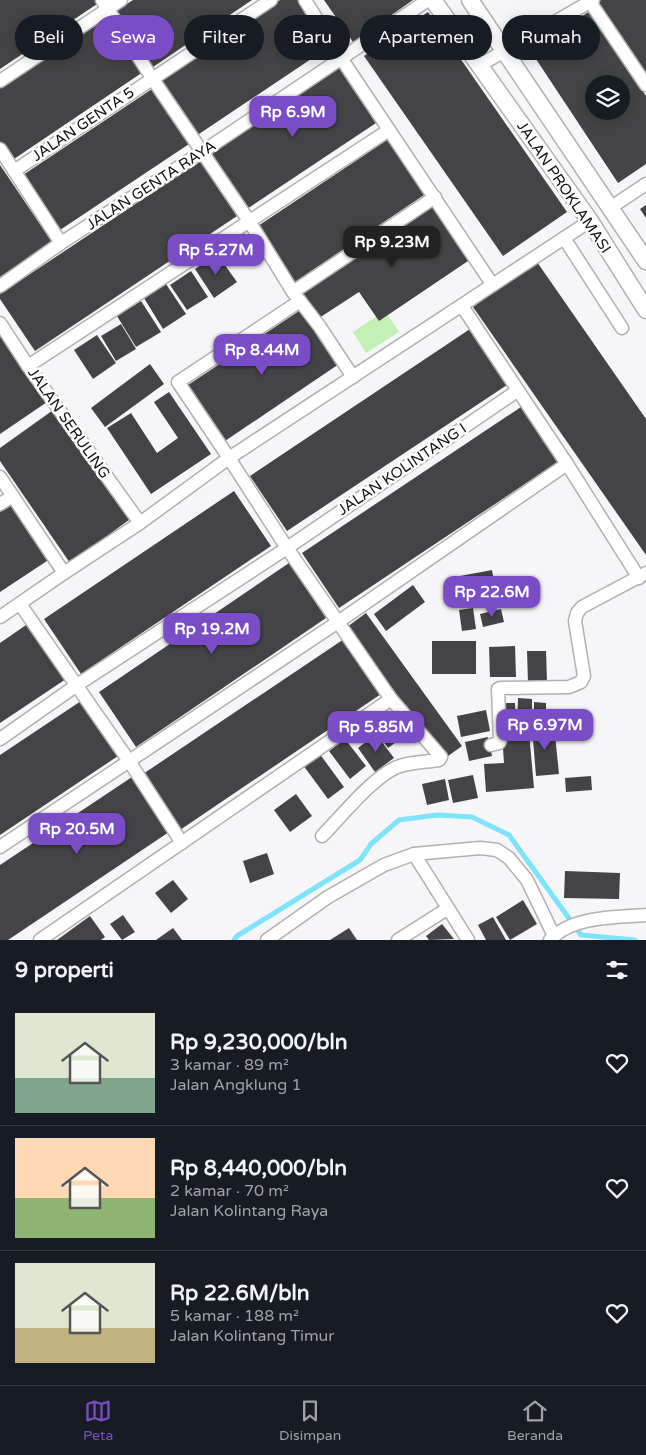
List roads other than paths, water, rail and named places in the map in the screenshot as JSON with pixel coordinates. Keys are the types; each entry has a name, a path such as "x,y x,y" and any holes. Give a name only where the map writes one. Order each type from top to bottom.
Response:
{"street":[{"path":"0,81 105,4 121,0"},
{"name":"JALAN GENTA 5","path":"14,171 270,0"},
{"path":"305,0 314,15"},
{"name":"JALAN GENTA RAYA","path":"350,52 428,0"},
{"name":"JALAN PROKLAMASI","path":"433,0 590,221 646,310"},
{"name":"JALAN PROKLAMASI","path":"470,0 502,47"},
{"path":"568,15 592,1 646,85"},
{"path":"105,4 152,78 249,221 296,296 353,377"},
{"path":"480,65 502,53"},
{"name":"JALAN GENTA RAYA","path":"0,286 61,243 202,152 338,60"},
{"path":"342,60 492,284"},
{"name":"JALAN PROKLAMASI","path":"511,60 646,261"},
{"path":"28,366 389,130"},
{"path":"0,149 61,243"},
{"path":"610,208 646,184"},
{"path":"322,836 375,782 390,770 441,758 391,699 287,548 178,382 435,197"},
{"path":"0,618 140,523 229,458 590,221"},
{"path":"564,238 622,328"},
{"path":"462,306 517,391 643,576 582,607 577,613 575,621 584,676 581,682 569,687 500,688 498,692 500,741 491,745"},
{"name":"JALAN SERULING","path":"0,323 28,366 140,523"},
{"name":"JALAN KOLINTANG I","path":"0,739 77,685 287,548 517,391"},
{"path":"0,847 338,622 567,464"},
{"path":"0,477 64,573"},
{"path":"0,504 12,496"},
{"path":"20,604 129,761 182,842"},
{"path":"40,940 391,699"},
{"path":"267,940 328,897 384,865 414,854 480,848 497,850 508,858 527,880 549,939 567,928 588,921 610,917 646,915"},
{"path":"414,854 468,940"},
{"path":"398,940 447,909"}],"waterway":[{"path":"234,940 237,936 360,860 371,844 399,820 437,815 472,817 509,835 581,935 635,940"}]}
